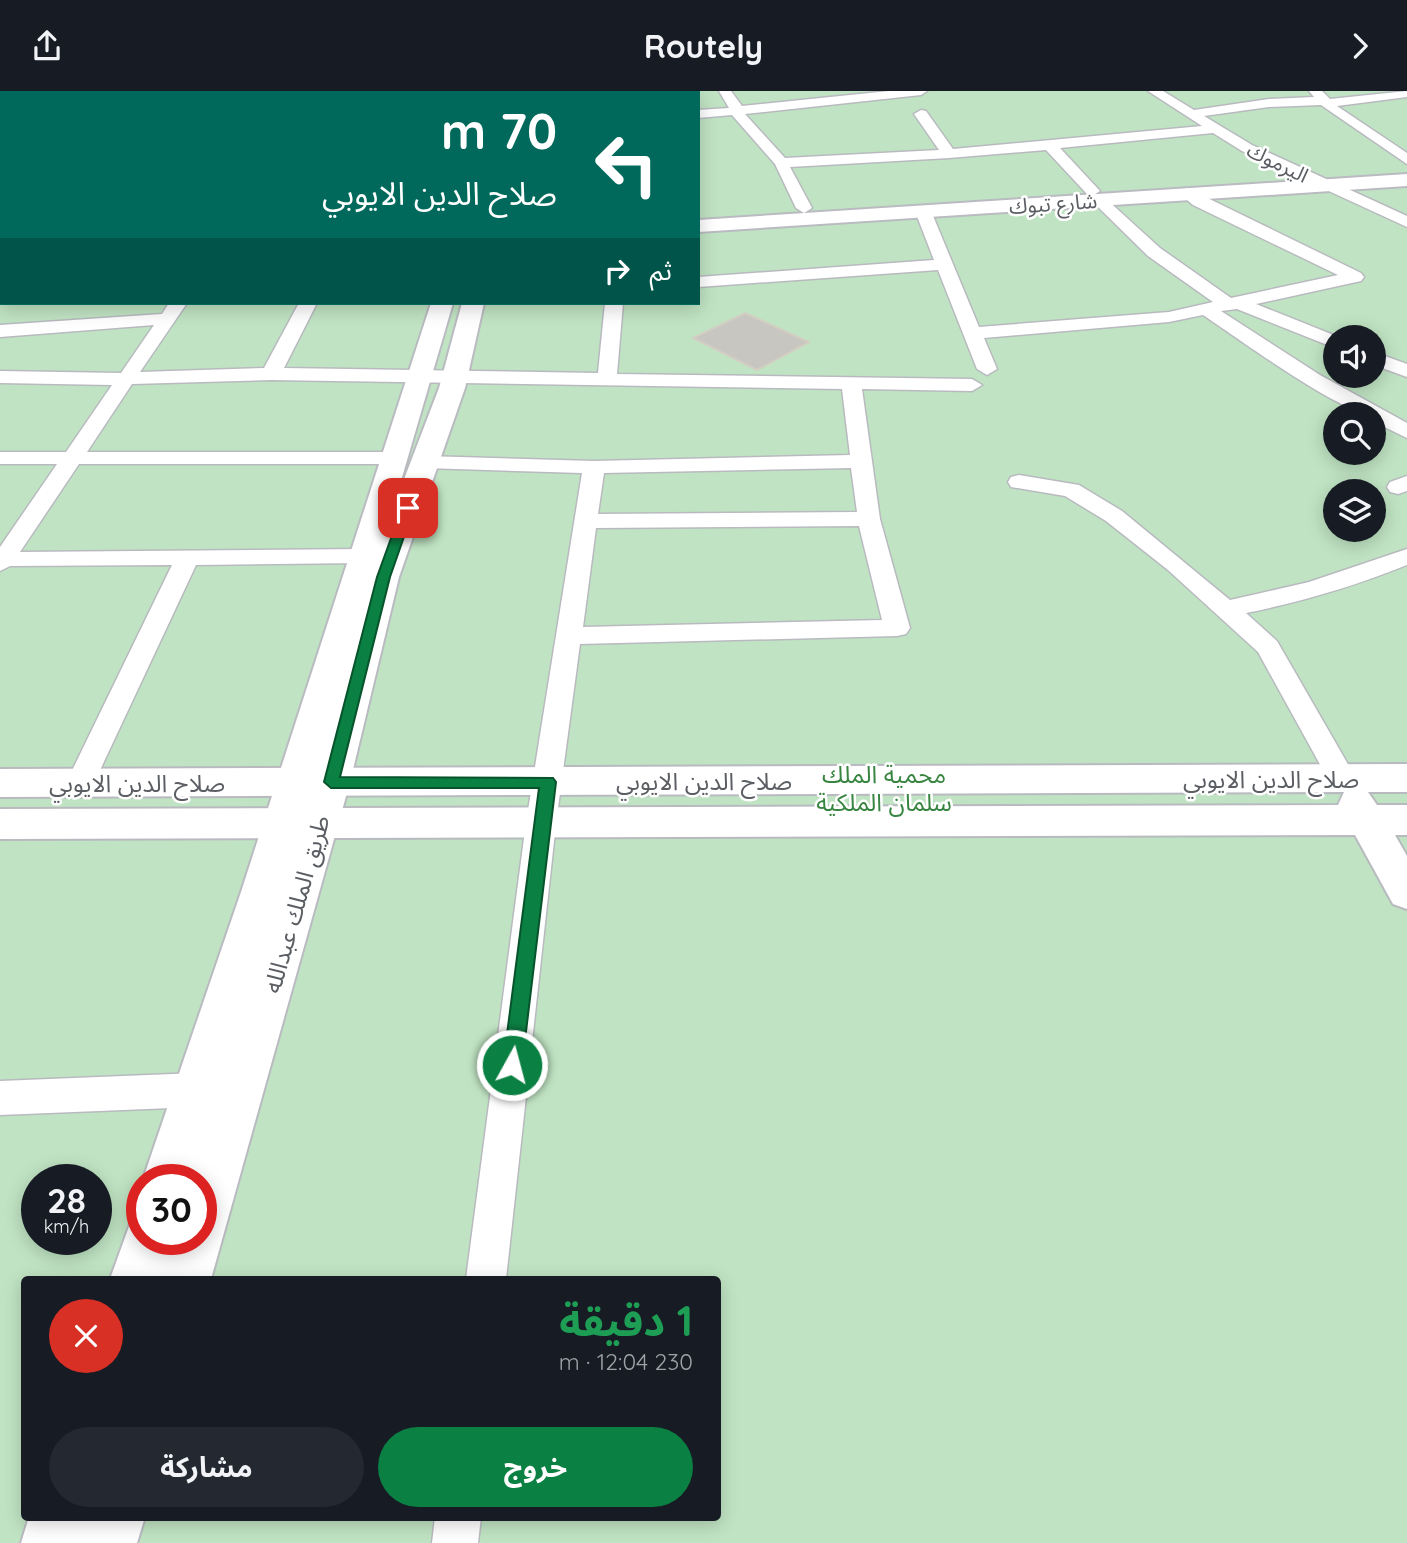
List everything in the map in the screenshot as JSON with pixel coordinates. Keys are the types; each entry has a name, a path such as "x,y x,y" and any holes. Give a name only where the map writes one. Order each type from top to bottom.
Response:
{"main road":[{"name":"شارع تبوك","path":"700,215 804,208 1186,193 1407,171"},
{"name":"شارع تبوك","path":"700,226 1316,180 1407,180"},
{"name":"طريق الملك عبدالله","path":"437,377 442,305"},
{"name":"طريق الملك عبدالله","path":"217,1170 331,782 383,577 409,460 437,377 472,305"},
{"name":"طريق الملك عبدالله","path":"173,1164 282,824 363,556 409,460"},
{"name":"صلاح الدين الايوبي","path":"0,783 1343,780 1403,785"},
{"path":"1343,780 1407,893"},
{"name":"صلاح الدين الايوبي","path":"0,824 1407,820"},
{"path":"137,1276 144,1255"},
{"path":"186,1276 192,1255"},
{"path":"51,1543 58,1521"},
{"path":"107,1543 114,1521"}],"street":[{"path":"725,91 735,105 736,112 781,163 804,208"},
{"path":"700,114 921,91"},
{"name":"اليرموك","path":"1154,91 1215,129 1407,222"},
{"path":"1191,114 1269,103 1407,93"},
{"path":"1321,98 1407,160"},
{"path":"921,114 949,154"},
{"path":"781,163 949,154 1215,129"},
{"path":"1049,145 1154,252 1234,305 1323,338"},
{"path":"973,333 1169,317 1355,277 1198,202 1186,193"},
{"path":"923,211 987,369"},
{"path":"700,282 944,264"},
{"path":"271,374 307,305"},
{"path":"607,379 614,305"},
{"path":"1209,310 1313,379 1407,432"},
{"path":"0,331 172,311"},
{"path":"4,554 74,457 172,311"},
{"path":"1386,363 1407,372"},
{"path":"0,377 125,379 271,374 972,385"},
{"path":"569,636 897,628 869,519 851,383"},
{"path":"0,458 409,460 594,467 863,461"},
{"path":"486,1276 541,823 594,467"},
{"path":"1019,482 1071,490 1114,516 1268,647 1343,780"},
{"path":"586,521 869,519"},
{"path":"4,554 363,556"},
{"path":"1226,609 1319,587 1369,572 1407,556"},
{"path":"80,783 188,557"},
{"path":"0,1098 197,1090"},
{"path":"455,1543 458,1521"}],"green space":[{"name":"محمية الملك سلمان الملكية","path":"700,91 1407,91 1407,1543 0,1543 0,305 700,305"}],"building":[{"path":"745,313 809,342 757,370 693,338"}],"route":[{"path":"408,508 383,577 331,782 548,782 512,1065"}]}
